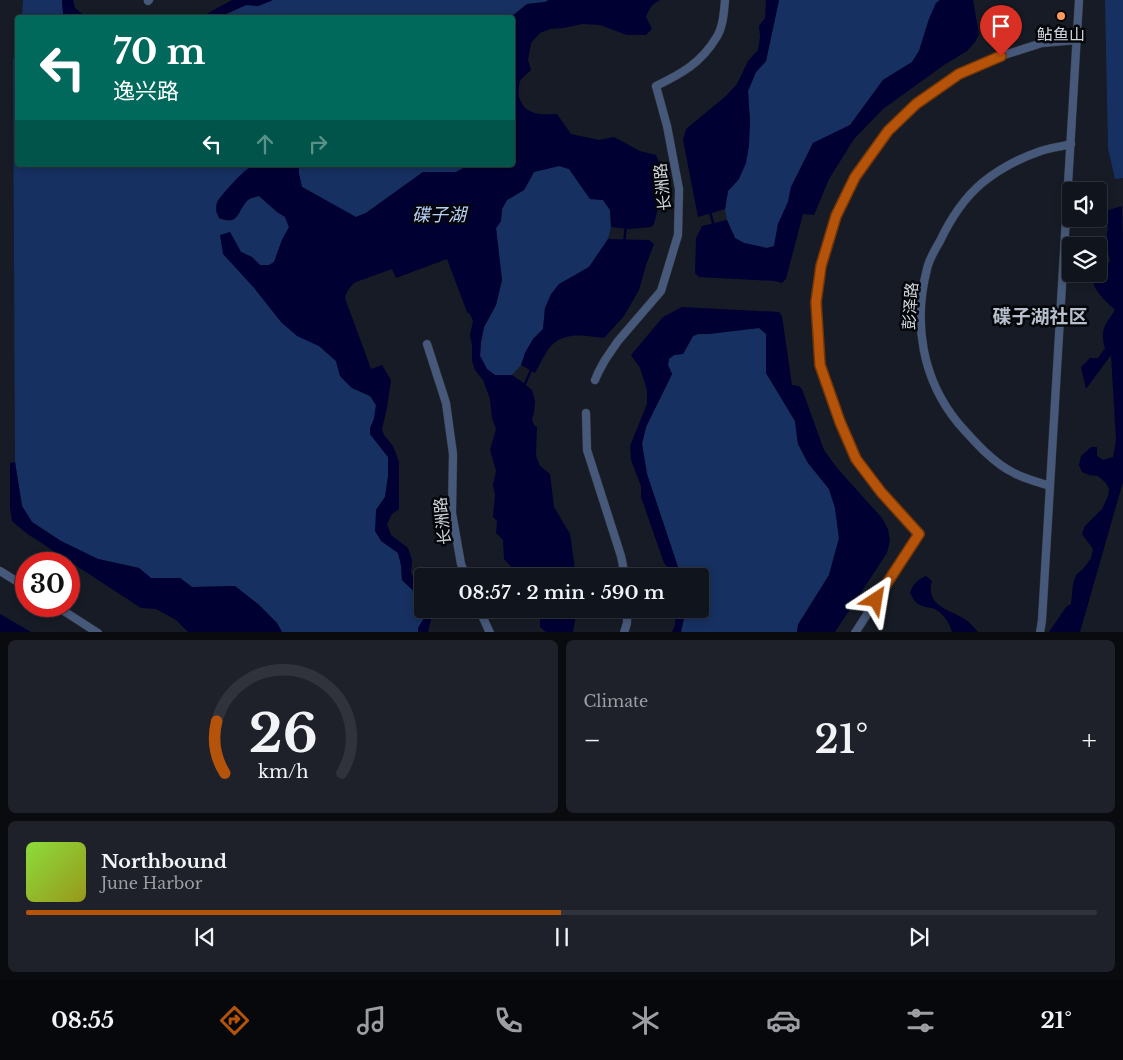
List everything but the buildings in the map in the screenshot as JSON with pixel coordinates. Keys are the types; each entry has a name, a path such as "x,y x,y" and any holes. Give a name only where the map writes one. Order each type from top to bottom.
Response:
{"street":[{"name":"长洲路","path":"595,380 605,360 618,341 661,291 678,235 679,189 656,86 682,73 700,59 717,37 724,16 725,0"},
{"path":"1040,632 1079,0"},
{"path":"855,632 919,534 881,492 856,459 840,422 820,365 816,302 821,266 836,216 855,177 888,131 916,104 959,74 1001,56 1042,43 1077,40"},
{"name":"彭泽路","path":"1050,486 1014,473 992,458 972,439 948,410 930,374 922,342 921,305 927,267 943,233 959,206 981,184 1004,168 1039,152 1071,144"},
{"name":"长洲路","path":"428,344 446,403 453,454 452,513 463,568"},
{"path":"586,413 587,450 623,568"},
{"path":"0,571 15,580"},
{"path":"74,617 98,632"},
{"path":"483,618 490,632"},
{"path":"624,632 627,618"}],"shaded area":[{"path":"23,0 62,0 64,15 22,15"},
{"path":"273,0 549,0 527,4 513,15 225,15 246,5 258,6"},
{"path":"779,0 940,0 936,3 919,51 912,62 883,80 850,125 813,143 791,187 788,202 778,224 774,246 767,248 744,243 735,238 727,220 725,209 728,191 739,179 750,122 748,91 756,72 766,61"},
{"path":"1105,0 1123,0 1123,178 1115,179 1108,148"},
{"path":"15,57 15,167 253,167 249,168 217,201 216,212 219,218 226,220 234,219 247,200 259,196 277,212 286,217 289,227 274,262 269,265 260,265 252,257 241,252 230,232 255,289 281,322 298,336 319,346 336,361 340,376 352,388 370,396 376,405 370,434 388,457 388,476 385,497 376,510 382,541 398,553 402,580 414,591 414,618 423,618 418,632 282,632 277,623 258,604 235,586 192,587 180,578 150,578 139,568 98,559 61,541 32,522 22,506 15,462 13,58"},
{"path":"559,166 569,169 590,199 603,200 610,210 611,227 608,239 589,267 576,275 545,308 543,329 533,339 521,365 512,375 495,375 487,369 480,356 484,327 496,305 502,280 496,228 501,221 502,209 507,200 524,190 534,172"},
{"path":"299,167 465,167 456,172 423,172 366,213 356,217 302,187"},
{"path":"759,328 766,334 766,373 795,421 798,444 808,463 829,489 835,508 839,538 829,575 798,624 797,632 681,632 684,618 709,618 709,568 678,568 647,474 642,444 646,427 672,374 668,365 669,358 674,355 683,354 693,336"}],"water":[{"path":"62,0 73,0 75,8 84,15 64,15"},
{"path":"232,0 273,0 258,6 246,5 224,15 206,15"},
{"name":"碟子湖","path":"549,0 660,0 653,5 647,14 646,17 652,29 646,35 627,35 600,25 582,24 550,29 540,33 531,43 528,60 531,70 520,80 519,97 521,103 529,111 539,114 557,114 571,134 599,140 614,137 640,151 656,155 666,181 666,194 651,227 629,229 611,227 610,210 603,200 590,199 569,169 559,166 534,172 524,190 507,200 502,209 501,221 496,228 502,280 496,305 484,327 480,356 487,369 495,375 512,375 532,390 535,401 532,419 537,427 536,456 540,466 550,474 554,507 570,534 575,568 512,568 504,559 503,540 496,533 497,521 493,517 495,495 493,485 496,471 490,450 496,429 492,418 490,399 483,380 475,370 472,361 470,335 473,321 467,312 447,259 396,278 392,269 356,282 349,289 345,298 371,369 382,365 391,380 382,429 384,435 393,446 399,462 399,509 392,514 387,524 391,535 408,548 412,560 411,573 414,577 414,591 402,580 398,553 381,541 375,531 376,510 385,497 388,476 388,457 370,434 376,405 370,396 352,388 340,376 336,361 319,346 297,336 281,322 255,289 223,254 220,235 230,232 241,252 252,257 260,265 269,265 274,262 289,227 285,217 259,196 248,200 237,217 230,220 219,218 216,205 232,184 252,167 299,167 302,187 356,217 366,213 423,172 456,172 465,167 515,167 515,15 513,15 527,4"},
{"path":"766,0 779,0 766,61 756,72 748,91 750,122 746,163 739,179 728,191 725,209 698,217 683,140 686,129 726,96 737,84 748,61 758,50 759,26 765,18"},
{"path":"940,0 973,0 979,34 975,42 967,51 944,65 883,109 854,139 829,179 814,215 803,214 786,279 782,283 699,277 695,273 696,238 702,226 727,220 735,238 744,243 767,248 774,246 778,224 788,202 791,187 813,143 850,125 883,80 912,62 919,51 936,3"},
{"path":"1122,206 1123,482 1080,632 1049,632 1066,607 1071,604 1076,575 1091,558 1093,549 1082,534 1085,526 1102,509 1108,496 1109,489 1106,483 1098,476 1082,472 1079,465 1081,456 1091,447 1097,447 1097,456 1103,460 1113,457 1116,440 1111,355 1086,389 1081,367 1090,358 1098,358 1105,348 1103,332 1106,323 1115,310 1096,290 1093,282 1107,282 1107,265 1110,261 1107,244 1107,211"},
{"path":"608,239 649,240 654,244 639,290 624,316 604,338 569,336 557,341 547,351 535,373 521,365 533,339 543,329 545,308 551,294 559,284 589,267"},
{"path":"682,307 779,312 782,316 792,385 799,386 802,389 824,450 837,468 882,518 888,529 890,541 887,553 835,632 797,632 798,625 829,575 839,538 835,508 829,489 808,463 798,444 795,421 766,373 766,334 759,328 698,334 693,336 683,354 674,355 669,359 668,365 672,374 646,427 642,444 647,474 678,568 668,568 664,563 641,497 641,486 631,460 630,446 647,404 647,390 640,368 631,355 663,317"},
{"path":"15,462 22,506 32,522 61,541 98,559 139,568 151,578 180,578 192,587 235,586 258,604 277,623 282,632 188,632 176,620 156,609 141,608 80,568 80,552 55,552 26,533 12,521 10,508 10,463"},
{"path":"926,576 932,581 931,590 933,598 937,603 970,623 978,632 952,632 947,621 939,612 915,602 910,593 911,590 920,579"},
{"path":"0,614 31,632 0,632"},
{"path":"424,618 431,618 428,632 418,632 418,628"},
{"path":"540,618 575,618 573,632 546,632 540,627"},
{"path":"675,618 684,618 681,632 672,632"}],"waterway":[{"path":"710,212 714,226"},
{"path":"624,243 626,226"},
{"path":"524,386 532,368"}],"place":[{"name":"鲇鱼山","path":"1061,16"}],"district":[{"name":"碟子湖社区","path":"1040,316"}],"route":[{"path":"876,600 919,534 881,492 856,459 840,422 820,365 816,302 821,266 836,216 855,177 888,131 916,104 959,74 1001,56"}]}
